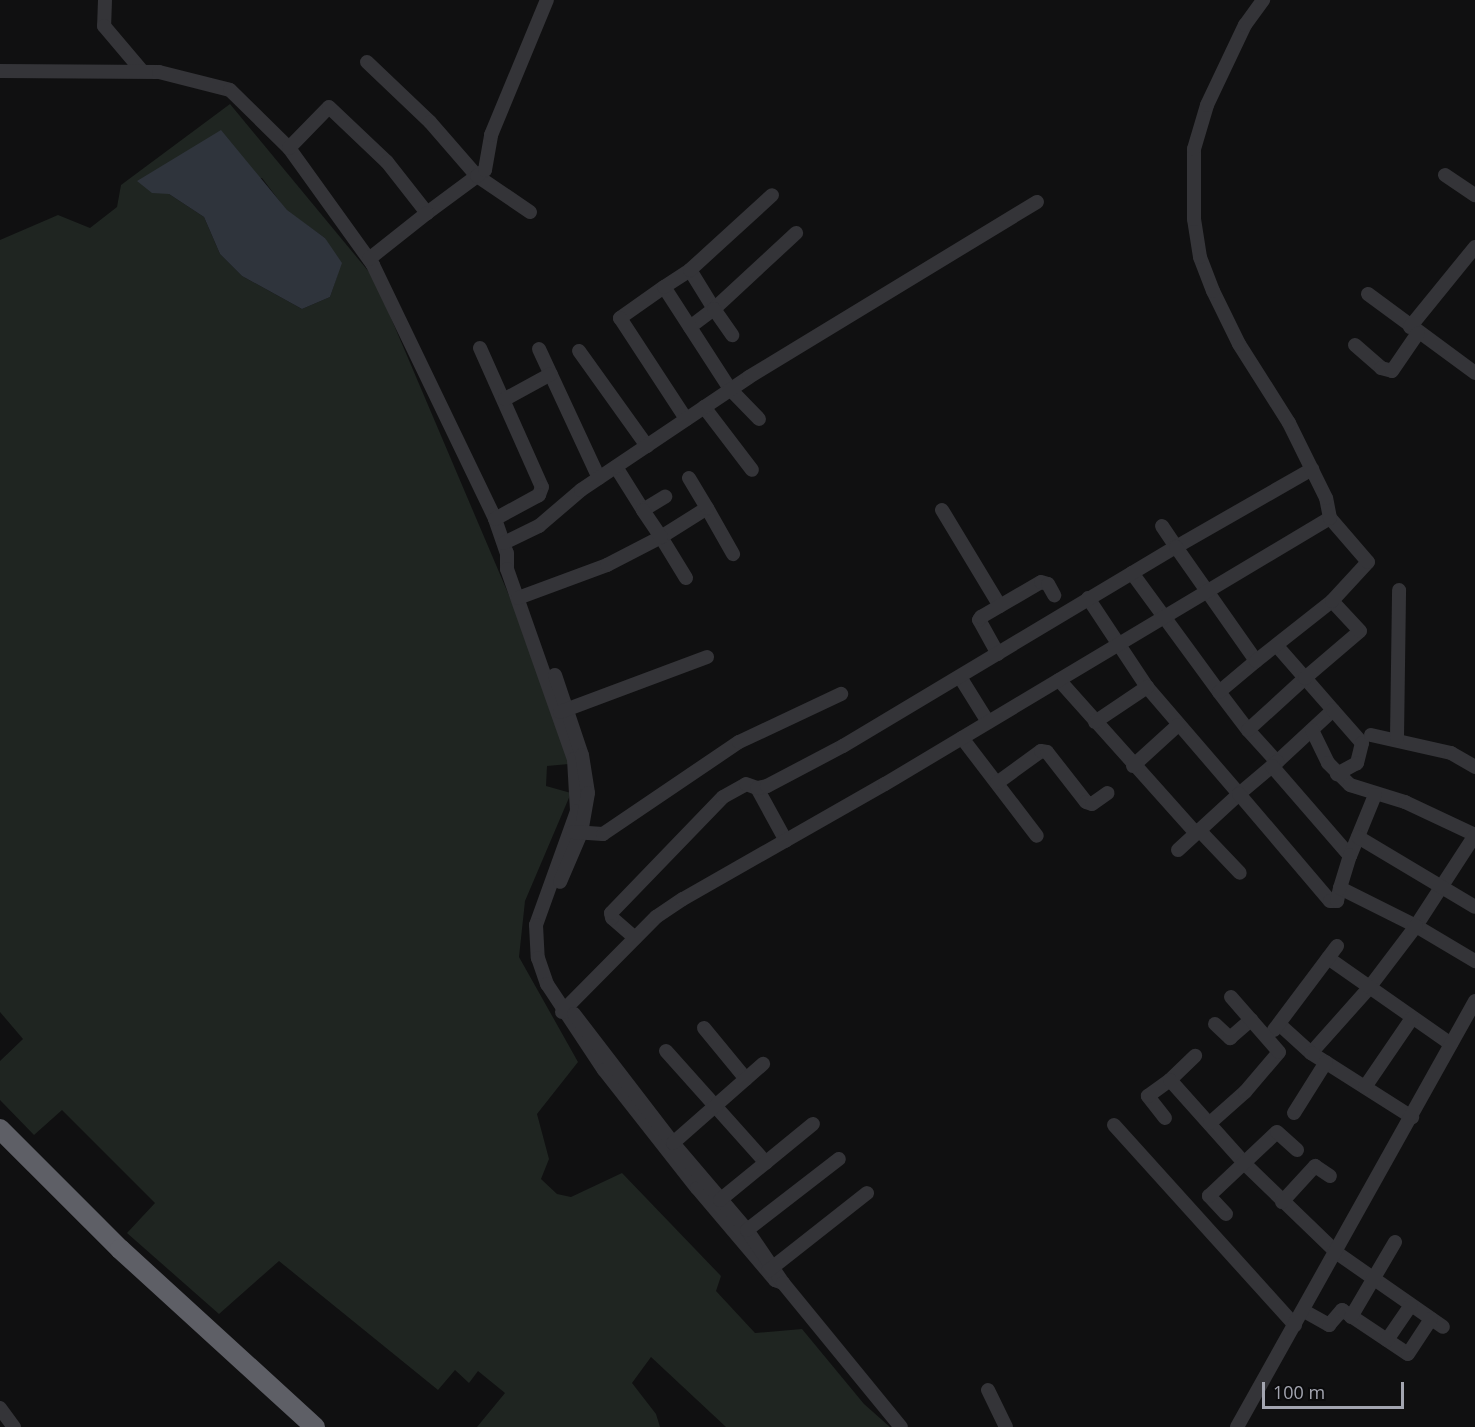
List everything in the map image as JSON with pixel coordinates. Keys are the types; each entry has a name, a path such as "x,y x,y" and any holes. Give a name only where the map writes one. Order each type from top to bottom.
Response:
{"highway":[{"path":"0,1129 120,1249 315,1427"}],"street":[{"path":"105,0 104,26 142,71"},
{"path":"369,259 485,170 491,135 547,0"},
{"path":"1219,692 1332,601 1368,562 1330,518 1312,469 1289,423 1239,344 1200,257 1194,219 1194,148 1207,105 1245,25 1263,0"},
{"path":"367,62 430,122 477,176 530,212"},
{"path":"0,71 142,71 230,90 289,148 369,259 495,519 506,548 507,569 522,596 563,711 577,782 576,832 535,934 540,965 565,1008 697,1188 771,1268 901,1427"},
{"path":"289,148 329,107 387,162 427,213"},
{"path":"1445,175 1475,195"},
{"path":"686,419 620,318 690,270 771,195"},
{"path":"506,548 539,526 599,478 730,389 1037,202"},
{"path":"690,327 714,309 796,233"},
{"path":"1355,345 1381,368 1392,371 1414,330 1475,248"},
{"path":"690,270 732,335"},
{"path":"664,287 730,389 759,419"},
{"path":"1368,294 1475,373"},
{"path":"480,348 505,399 542,493 495,519"},
{"path":"539,349 599,478"},
{"path":"579,351 647,446"},
{"path":"505,399 551,374"},
{"path":"704,406 752,470"},
{"path":"616,466 686,578"},
{"path":"757,788 843,747 1088,598 1312,469"},
{"path":"689,478 733,554"},
{"path":"643,510 665,496"},
{"path":"522,596 607,565 661,537 707,508"},
{"path":"942,510 1000,606"},
{"path":"565,1008 656,917 683,898 786,841 988,723 1330,518"},
{"path":"1162,526 1256,661"},
{"path":"1132,573 1163,618 1248,730 1350,856"},
{"path":"998,654 979,620 1041,582 1048,584 1054,596"},
{"path":"1397,738 1399,590"},
{"path":"1088,598 1147,687 1324,896 1334,902 1375,795"},
{"path":"1248,730 1360,631 1332,601"},
{"path":"1276,646 1362,743 1357,763 1336,774"},
{"path":"563,711 707,657"},
{"path":"960,677 988,723"},
{"path":"1059,680 1132,766 1240,873"},
{"path":"1095,722 1147,687"},
{"path":"576,832 603,834 739,742 841,694"},
{"path":"1178,850 1332,711"},
{"path":"1132,766 1179,724"},
{"path":"1311,730 1336,774 1375,795 1405,802 1475,835 1443,888 1416,926 1369,988 1311,1053"},
{"path":"1371,735 1397,738 1452,753 1475,767"},
{"path":"962,738 1037,836"},
{"path":"997,783 1035,755 1047,752 1086,802 1092,804 1108,793"},
{"path":"635,938 612,918 611,913 723,797 746,784 757,788 786,841"},
{"path":"1358,837 1475,907"},
{"path":"1340,888 1416,926 1475,961"},
{"path":"1267,1039 1337,946"},
{"path":"1328,958 1451,1044"},
{"path":"1210,1123 1245,1092 1279,1052 1231,997"},
{"path":"1237,1427 1337,1253 1475,1001"},
{"path":"565,1008 720,1200 747,1230 771,1268"},
{"path":"1365,1087 1412,1018"},
{"path":"1215,1024 1230,1038 1251,1020"},
{"path":"1279,1024 1311,1053 1412,1117"},
{"path":"704,1028 746,1079"},
{"path":"666,1051 766,1163"},
{"path":"1165,1118 1148,1096 1170,1080 1195,1056"},
{"path":"1294,1113 1326,1062"},
{"path":"674,1143 763,1064"},
{"path":"1170,1080 1246,1165 1337,1253 1437,1323 1408,1354 1342,1310 1329,1325 1304,1311"},
{"path":"720,1200 813,1124"},
{"path":"1114,1125 1295,1325"},
{"path":"1226,1214 1209,1196 1246,1165 1277,1132 1297,1150"},
{"path":"747,1230 839,1159"},
{"path":"1282,1202 1315,1166 1330,1176"},
{"path":"771,1268 867,1193"},
{"path":"1351,1317 1375,1280 1395,1242"},
{"path":"1387,1340 1411,1305"},
{"path":"988,1390 1006,1427"},
{"path":"0,1408 14,1427"}],"shaded area":[{"path":"230,104 374,278 536,659 569,764 547,766 546,786 571,793 525,901 519,957 578,1062 537,1114 549,1159 541,1179 557,1194 571,1197 622,1173 721,1276 716,1291 755,1333 802,1329 864,1404 890,1427 726,1427 651,1357 632,1383 656,1414 660,1427 477,1427 505,1393 478,1371 469,1383 455,1370 438,1390 279,1261 219,1314 127,1233 155,1203 62,1110 34,1135 0,1100 0,1061 23,1039 0,1012 0,240 58,215 90,228 117,207 121,185","holes":["262,178 287,211 325,238 338,273 330,297 302,309 242,276 220,254 204,217 169,194"]},
{"path":"221,130 287,210 325,238 342,263 330,297 302,309 242,276 220,254 204,217 169,194 152,193 137,181"}]}
